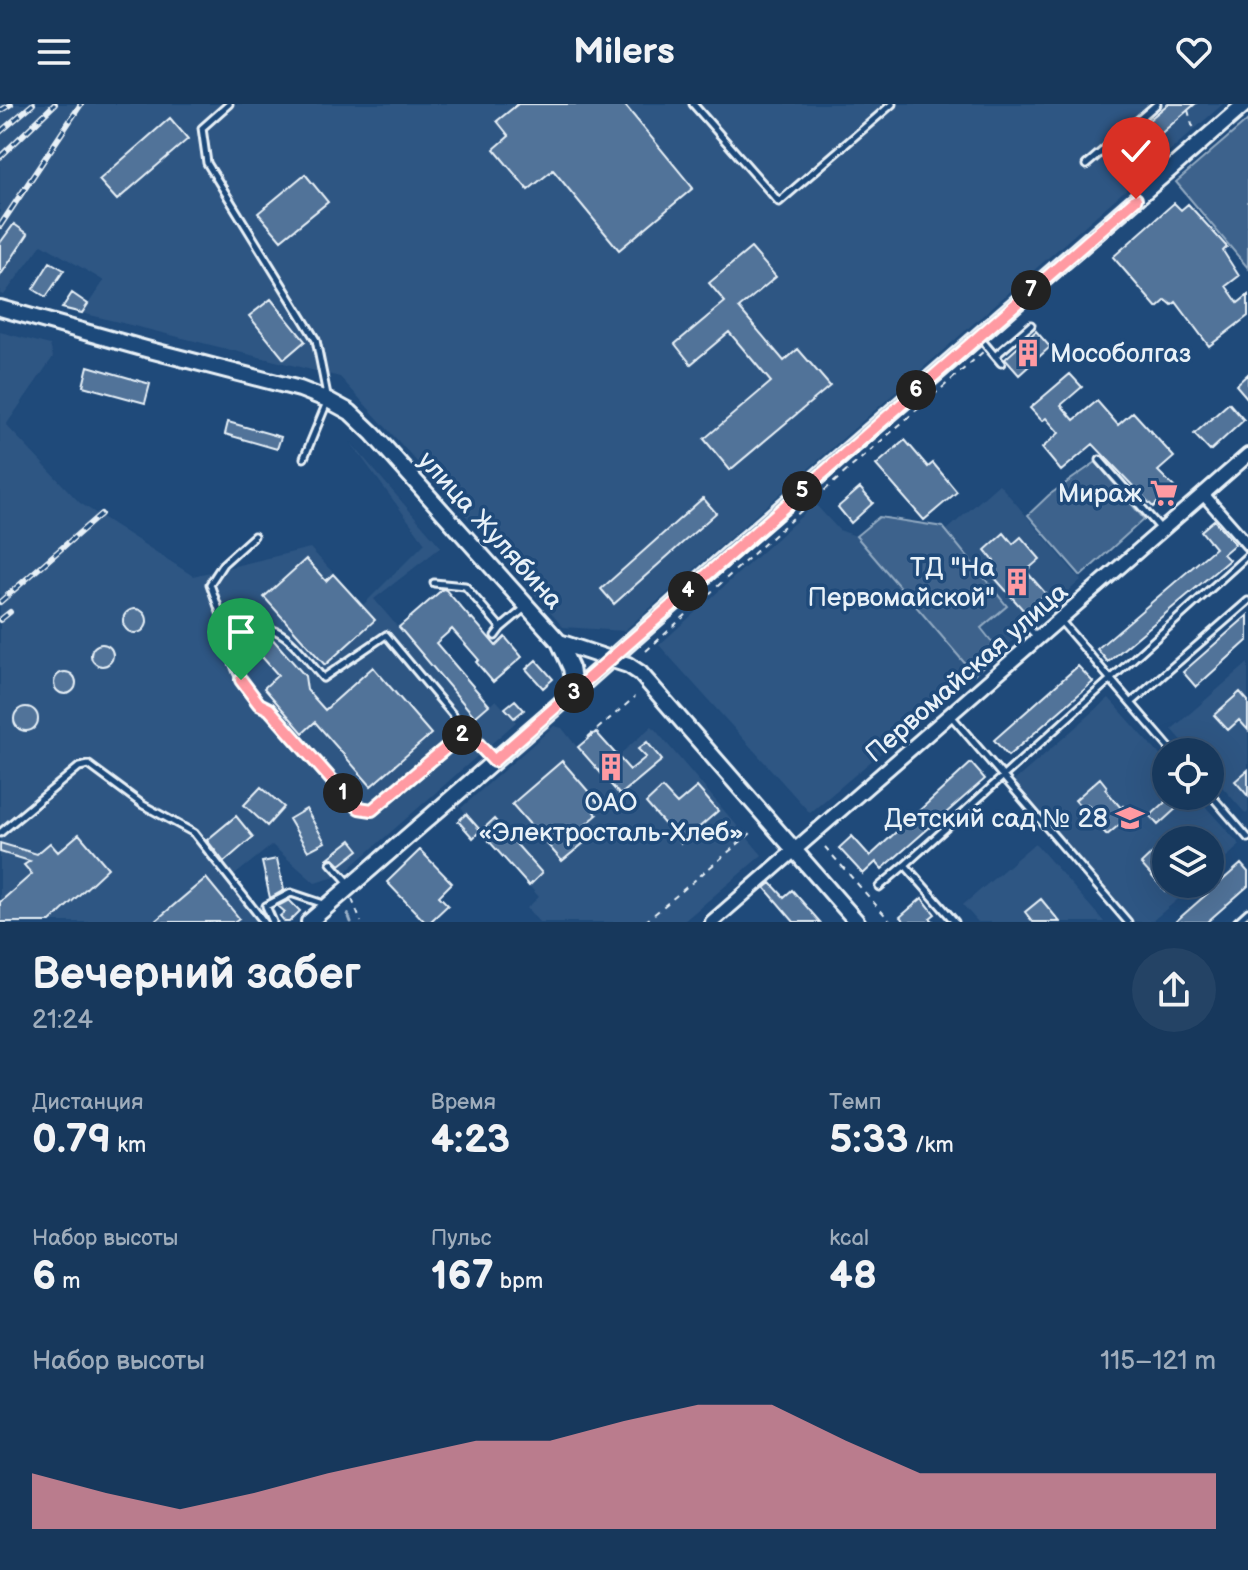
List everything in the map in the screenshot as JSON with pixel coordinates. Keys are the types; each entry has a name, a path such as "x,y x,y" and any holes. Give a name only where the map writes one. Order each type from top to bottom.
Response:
{"main road":[{"path":"309,922 329,904 352,891 494,761 983,342 1245,104"},
{"name":"улица Жулябина","path":"0,308 300,389 350,412 559,642 628,665 640,673 857,922"},
{"path":"559,642 571,668 575,691"}],"street":[{"name":"Первомайская улица","path":"712,922 1248,455"},
{"path":"1203,494 1246,539"}],"lane":[{"path":"229,104 202,128 207,163 316,340 328,400 304,458"},
{"path":"693,104 779,202 892,104"},
{"path":"1086,165 1157,104"},
{"path":"995,356 1031,325"},
{"path":"983,342 1001,363"},
{"path":"1100,460 1162,530"},
{"path":"238,638 222,618 210,584 223,564 254,536"},
{"path":"879,887 1248,555"},
{"path":"434,583 465,586 501,628"},
{"path":"1037,638 1023,622 1049,600"},
{"path":"1131,703 1248,601"},
{"path":"495,636 527,607"},
{"path":"1059,619 1161,738"},
{"path":"466,731 372,810 359,808 269,709 259,704 241,680 230,655 231,644 245,632 268,627 282,632 323,678 386,635 494,761"},
{"path":"949,714 1128,922"},
{"path":"0,833 79,767 89,765 143,805 194,833 264,922"},
{"path":"1224,810 1248,838"},
{"path":"331,863 352,891"},
{"path":"905,865 955,922"},
{"path":"273,922 266,906 291,893 329,904"},
{"path":"1237,922 1248,912"}],"path":[{"path":"646,651 983,342"},
{"path":"588,737 635,697"},
{"path":"645,922 751,833"},
{"path":"825,847 891,922"},
{"path":"352,891 361,922"}],"shaded area":[{"path":"0,104 1223,104 624,631 563,627 340,377 82,313 104,281 42,244 4,295 0,294"},
{"path":"1248,120 1248,268 1176,182"},
{"path":"0,332 50,345 53,357 6,425 80,503 193,576 310,548 363,605 425,543 351,443 441,547 374,599 475,718 496,700 516,722 342,875 315,883 272,845 226,882 258,922 0,922"},
{"path":"1096,462 1144,519 1081,576 1028,515 1049,495"},
{"path":"999,484 1081,580 1000,652 980,628 1006,605 946,531"},
{"path":"815,504 839,530 856,536 974,674 810,813 659,645"},
{"path":"879,517 943,527 1007,606 981,628 1000,652 974,674 856,536"},
{"path":"1248,663 1246,814 1224,789 1224,738 1180,738 1172,729"},
{"name":"Детский сад № 28","path":"1109,698 1152,746 1152,810 1209,810 1223,826 1152,826 1152,898 1179,898 1151,922 1135,922 1013,782"},
{"name":"ОАО «Электросталь-Хлеб»","path":"554,726 562,728 577,747 595,731 618,756 652,726 762,855 683,922 539,922 527,908 539,897 461,808"},
{"name":"Детский сад № 28","path":"1224,827 1240,845 1224,859"},
{"path":"1035,843 1104,922 978,922 963,905"}],"building":[{"path":"518,104 624,104 693,188 619,250 553,170 528,190 494,149 509,136 497,121"},
{"path":"1168,104 1195,104 1142,150 1130,136"},
{"path":"170,118 188,139 117,200 99,180"},
{"path":"305,174 328,202 281,240 258,213"},
{"path":"1174,203 1181,210 1188,204 1227,247 1223,251 1239,276 1226,286 1238,303 1248,295 1248,316 1209,346 1176,302 1172,305 1166,300 1157,308 1113,257"},
{"path":"14,224 28,234 0,276 0,243"},
{"path":"751,248 776,277 739,308 784,361 798,349 830,386 730,470 704,439 771,382 729,332 691,364 675,344 725,302 709,283"},
{"path":"50,262 64,270 46,297 33,289"},
{"path":"72,293 88,304 82,313 62,308"},
{"path":"271,299 305,341 284,359 249,316"},
{"name":"Мособолгаз","path":"1036,331 1050,347 1019,375 1005,359"},
{"path":"88,366 150,384 145,403 83,386"},
{"path":"1070,374 1082,387 1061,405 1074,420 1097,401 1118,425 1133,412 1174,457 1158,471 1174,487 1153,507 1093,444 1061,471 1042,448 1059,433 1046,418 1042,421 1030,408"},
{"path":"1248,374 1248,399 1236,385"},
{"path":"1229,403 1244,420 1210,451 1194,434"},
{"path":"228,422 281,437 277,449 225,434"},
{"path":"905,440 928,467 933,463 957,492 924,520 876,465"},
{"path":"860,488 873,503 851,523 838,507"},
{"path":"703,498 716,513 614,604 601,589"},
{"path":"1214,520 1235,544 1223,554 1229,560 1108,662 1097,649 1215,548 1201,531"},
{"name":"ТД \"На Первомайской\"","path":"1004,533 1013,544 1021,537 1040,559 1026,571 1046,594 1025,612 986,568 994,561 985,550"},
{"path":"306,559 326,581 333,574 375,620 325,665 264,597"},
{"path":"443,589 496,646 505,637 522,657 493,682 452,629 436,643 489,705 475,717 399,627"},
{"path":"135,609 143,613 147,621 143,629 135,633 127,629 123,621 127,613"},
{"path":"1248,615 1248,640 1196,687 1183,672"},
{"path":"270,636 305,676 307,690 325,710 373,667 431,734 371,786 315,722 303,733 264,688 278,675 255,649"},
{"path":"102,644 110,647 113,655 110,663 102,666 94,663 91,655 94,647"},
{"path":"536,660 553,679 543,688 526,669"},
{"path":"1078,666 1093,682 1008,756 994,740"},
{"path":"61,672 69,672 76,683 69,694 61,694 54,687 54,679"},
{"path":"1240,692 1248,701 1248,730 1239,720 1228,730 1214,715"},
{"path":"515,700 524,710 514,718 505,708"},
{"path":"26,707 35,710 38,719 35,728 26,731 17,728 14,719 17,710"},
{"name":"ОАО «Электросталь-Хлеб»","path":"596,732 630,770 646,757 638,749 647,742 662,760 620,795 578,747"},
{"path":"562,761 601,806 594,812 597,815 582,828 590,838 562,861 512,804"},
{"path":"971,763 985,779 882,869 876,862 863,874 839,848 852,836 870,856"},
{"path":"1248,770 1248,796 1235,781"},
{"path":"1100,778 1107,787 1105,789 1131,815 1107,835 1099,826 1103,822 1087,804 1082,808 1075,800"},
{"path":"261,787 284,807 267,826 244,805"},
{"path":"697,787 718,811 681,843 646,803 662,788 677,804"},
{"path":"306,809 325,842 308,851 289,819"},
{"path":"1157,810 1175,810 1158,825 1150,816"},
{"path":"466,814 481,831 494,819 542,873 529,886 480,831 473,838 458,821"},
{"path":"236,816 253,837 224,862 207,840"},
{"path":"79,834 108,868 50,922 0,922 0,902 32,874 24,865 30,861 0,852 0,843 37,854 50,843 58,852"},
{"path":"351,840 359,850 340,865 333,858 328,858"},
{"path":"420,850 452,883 439,896 448,905 430,922 425,922 387,882"},
{"path":"1152,854 1152,876 1141,864"},
{"path":"277,859 284,890 270,898 262,862"},
{"path":"1241,864 1248,872 1248,886 1207,922 1175,922 1202,898 1224,898 1224,879"},
{"path":"206,878 239,918 234,922 154,922"},
{"path":"771,883 784,897 792,890 820,922 794,922 765,888"},
{"path":"922,898 935,914 930,918 934,922 905,922 900,917"},
{"path":"1041,899 1060,922 1033,922 1025,912"},
{"path":"289,900 300,911 285,922 280,916 285,912 278,906"}],"waterway":[{"path":"348,914 351,922"}],"railway":[{"path":"0,111 11,104"},
{"path":"0,132 33,104"},
{"path":"0,157 55,104"},
{"path":"0,226 81,104"},
{"path":"0,602 101,514"},
{"path":"0,620 10,612"}],"place":[{"name":"Мособолгаз","path":"1028,353"},
{"name":"Мираж","path":"1164,493"},
{"name":"ТД \"На Первомайской\"","path":"1017,582"},
{"name":"ОАО «Электросталь-Хлеб»","path":"611,767"},
{"name":"Детский сад № 28","path":"1130,818"}],"route":[{"path":"241,680 259,704 269,709 359,808 372,810 466,731 494,761 1136,199"}]}
